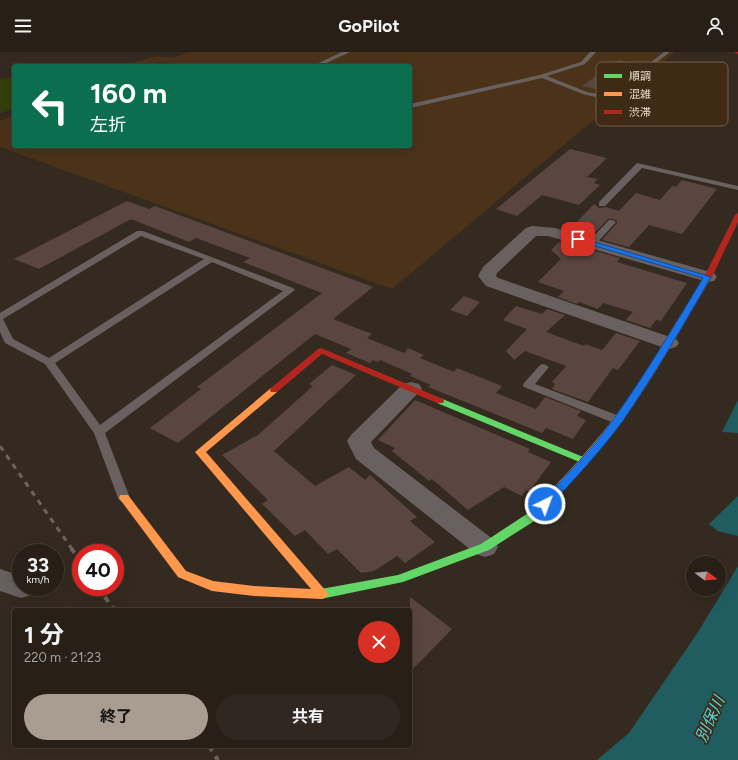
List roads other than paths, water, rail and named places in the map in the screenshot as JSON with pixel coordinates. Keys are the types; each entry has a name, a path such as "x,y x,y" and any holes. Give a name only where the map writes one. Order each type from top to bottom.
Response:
{"street":[{"path":"124,498 182,574 212,586 254,591 322,594 399,579 485,547 535,515 585,461 618,420 669,343 708,277 738,215"},
{"path":"669,343 492,282 488,276 489,271 532,231 549,231 708,277"},
{"path":"322,594 200,452 321,351 585,461"},
{"path":"411,389 359,441 364,453 485,547"},
{"path":"0,580 12,584"}],"lane":[{"path":"320,64 347,52"},
{"path":"412,106 542,76 583,63 593,52"},
{"path":"654,62 667,52"},
{"path":"542,76 585,93 596,95"},
{"path":"602,204 640,166 738,188"},
{"path":"592,243 612,222"},
{"path":"0,317 140,233 290,290 98,432"},
{"path":"49,362 211,259"},
{"path":"0,321 9,341 49,362 98,432 124,498"},
{"path":"544,366 528,384 618,420"}],"water":[{"path":"738,400 738,433 722,432"},
{"path":"738,496 738,536 718,531 709,524"},
{"name":"別保川","path":"738,566 738,760 597,760 629,733 698,632 720,596 726,596 726,586"}],"railway":[{"path":"0,446 72,549"},
{"path":"104,596 113,608"},
{"path":"210,748 218,760"}]}
